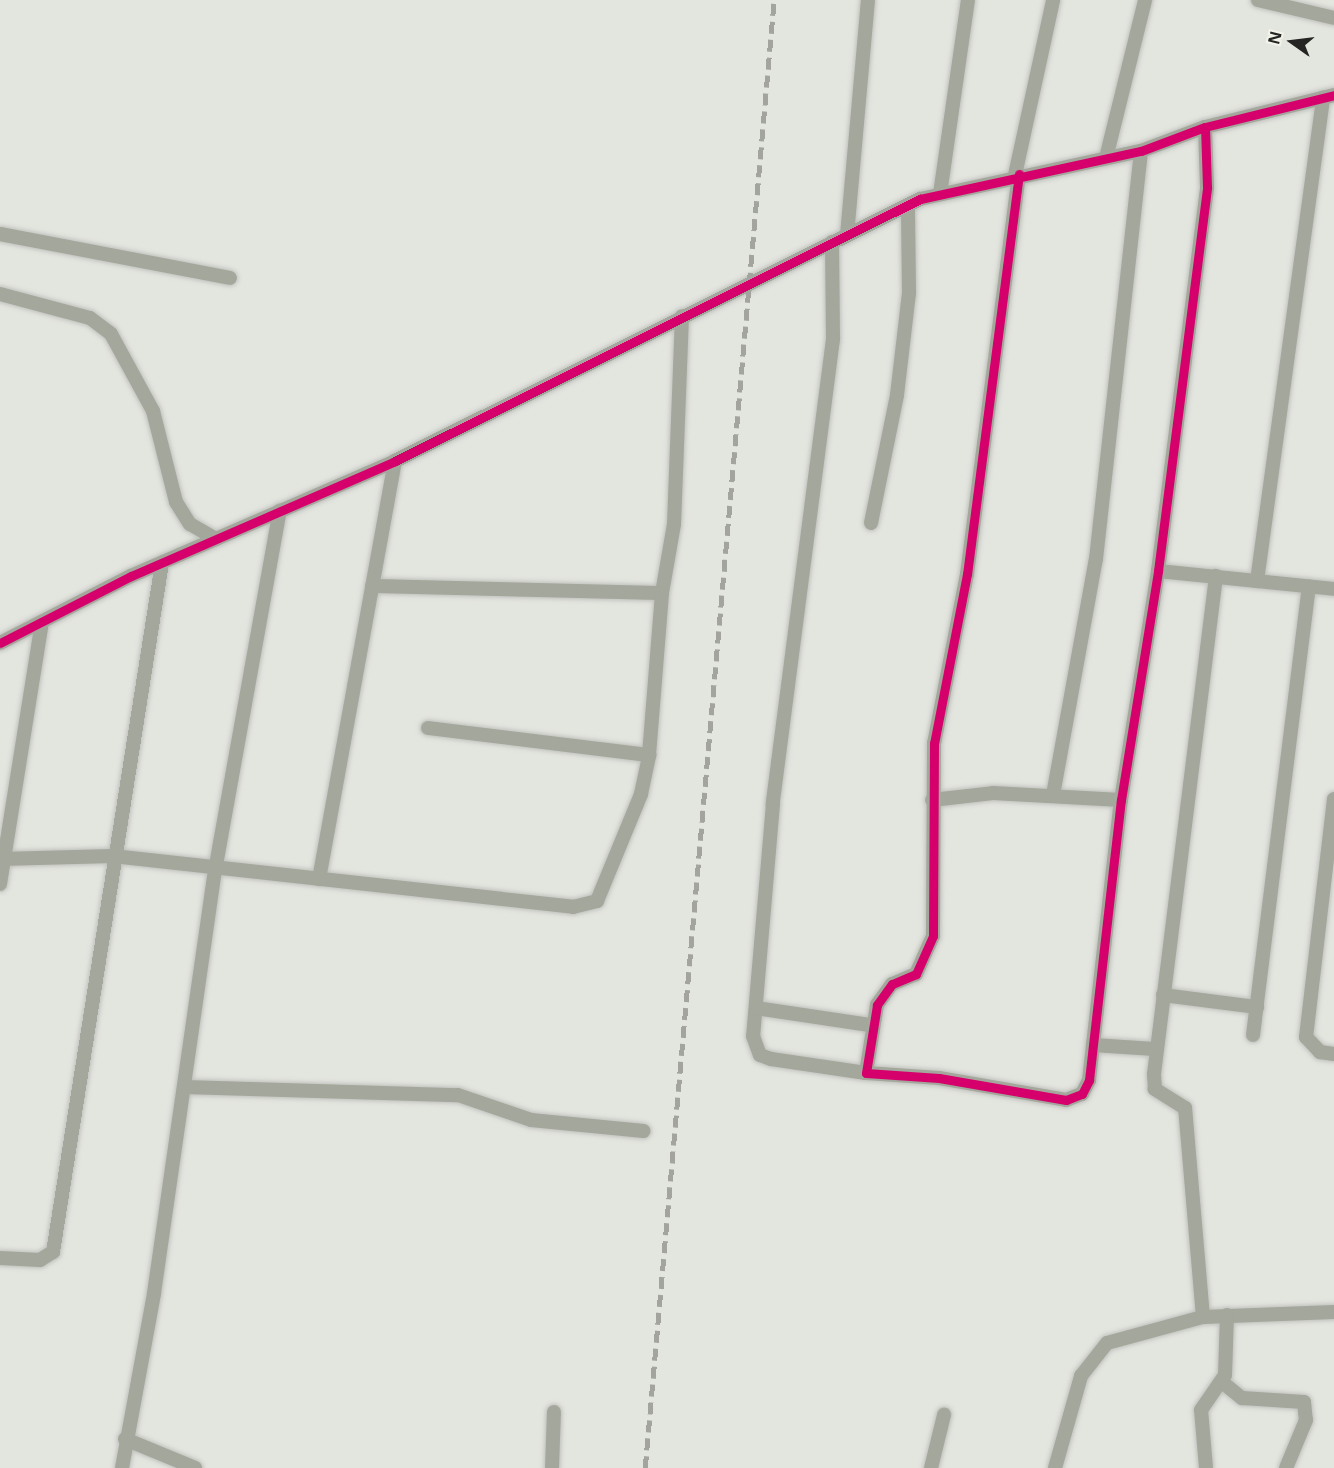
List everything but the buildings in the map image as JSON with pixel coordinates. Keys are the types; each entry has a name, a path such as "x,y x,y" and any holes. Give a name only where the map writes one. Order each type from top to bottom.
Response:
{"street":[{"path":"847,235 868,0"},
{"path":"940,194 968,0"},
{"path":"866,1073 870,1025 884,992 916,974 933,936 934,743 967,574 1017,175 1053,0"},
{"path":"1106,158 1145,0"},
{"path":"1258,0 1334,18"},
{"path":"0,643 162,563 395,461 682,316 908,206 940,194 1017,175 1141,151 1205,127 1328,96 1257,580"},
{"path":"832,242 832,339 773,804 753,1036 760,1055 866,1073 939,1077 1066,1100 1082,1094 1089,1080 1121,800 1158,571 1207,187 1205,127"},
{"path":"1053,795 1096,559 1141,151"},
{"path":"871,523 897,395 909,293 908,206"},
{"path":"0,234 230,278"},
{"path":"0,294 90,318 111,334 153,411 176,502 190,524 216,539"},
{"path":"2,859 113,856 216,865 319,879 585,907 608,884 641,794 649,755 662,593 674,524 682,316"},
{"path":"319,879 395,461"},
{"path":"122,1468 125,1439 154,1293 216,865 280,511"},
{"path":"0,1258 40,1260 53,1251 113,856 162,563"},
{"path":"1158,571 1334,589"},
{"path":"1203,1317 1185,1108 1155,1089 1155,1049 1216,576"},
{"path":"372,586 662,593"},
{"path":"1253,1035 1309,586"},
{"path":"0,884 2,859 42,622"},
{"path":"428,728 649,755"},
{"path":"932,800 993,793 1121,800"},
{"path":"1334,799 1306,1037 1320,1052 1334,1054"},
{"path":"1163,996 1257,1007"},
{"path":"756,1008 870,1025"},
{"path":"1093,1045 1155,1049"},
{"path":"184,1087 458,1095 531,1120 643,1131"},
{"path":"1055,1468 1081,1376 1094,1355 1107,1343 1134,1333 1203,1317 1334,1312"},
{"path":"1206,1468 1202,1410 1222,1382 1227,1315"},
{"path":"1222,1382 1242,1398 1304,1402 1306,1420 1287,1468"},
{"path":"552,1468 554,1412"},
{"path":"931,1468 944,1415"},
{"path":"125,1439 195,1468"}],"railway":[{"path":"645,1468 774,0"}],"cycle path":[{"path":"0,643 131,576 395,461 920,199 1141,151 1205,127 1334,95"},
{"path":"1019,174 967,574 934,743 933,936 916,974 892,984 877,1005 866,1073 939,1078 1066,1100 1082,1094 1089,1080 1121,800 1158,571 1207,187 1205,127"}]}
